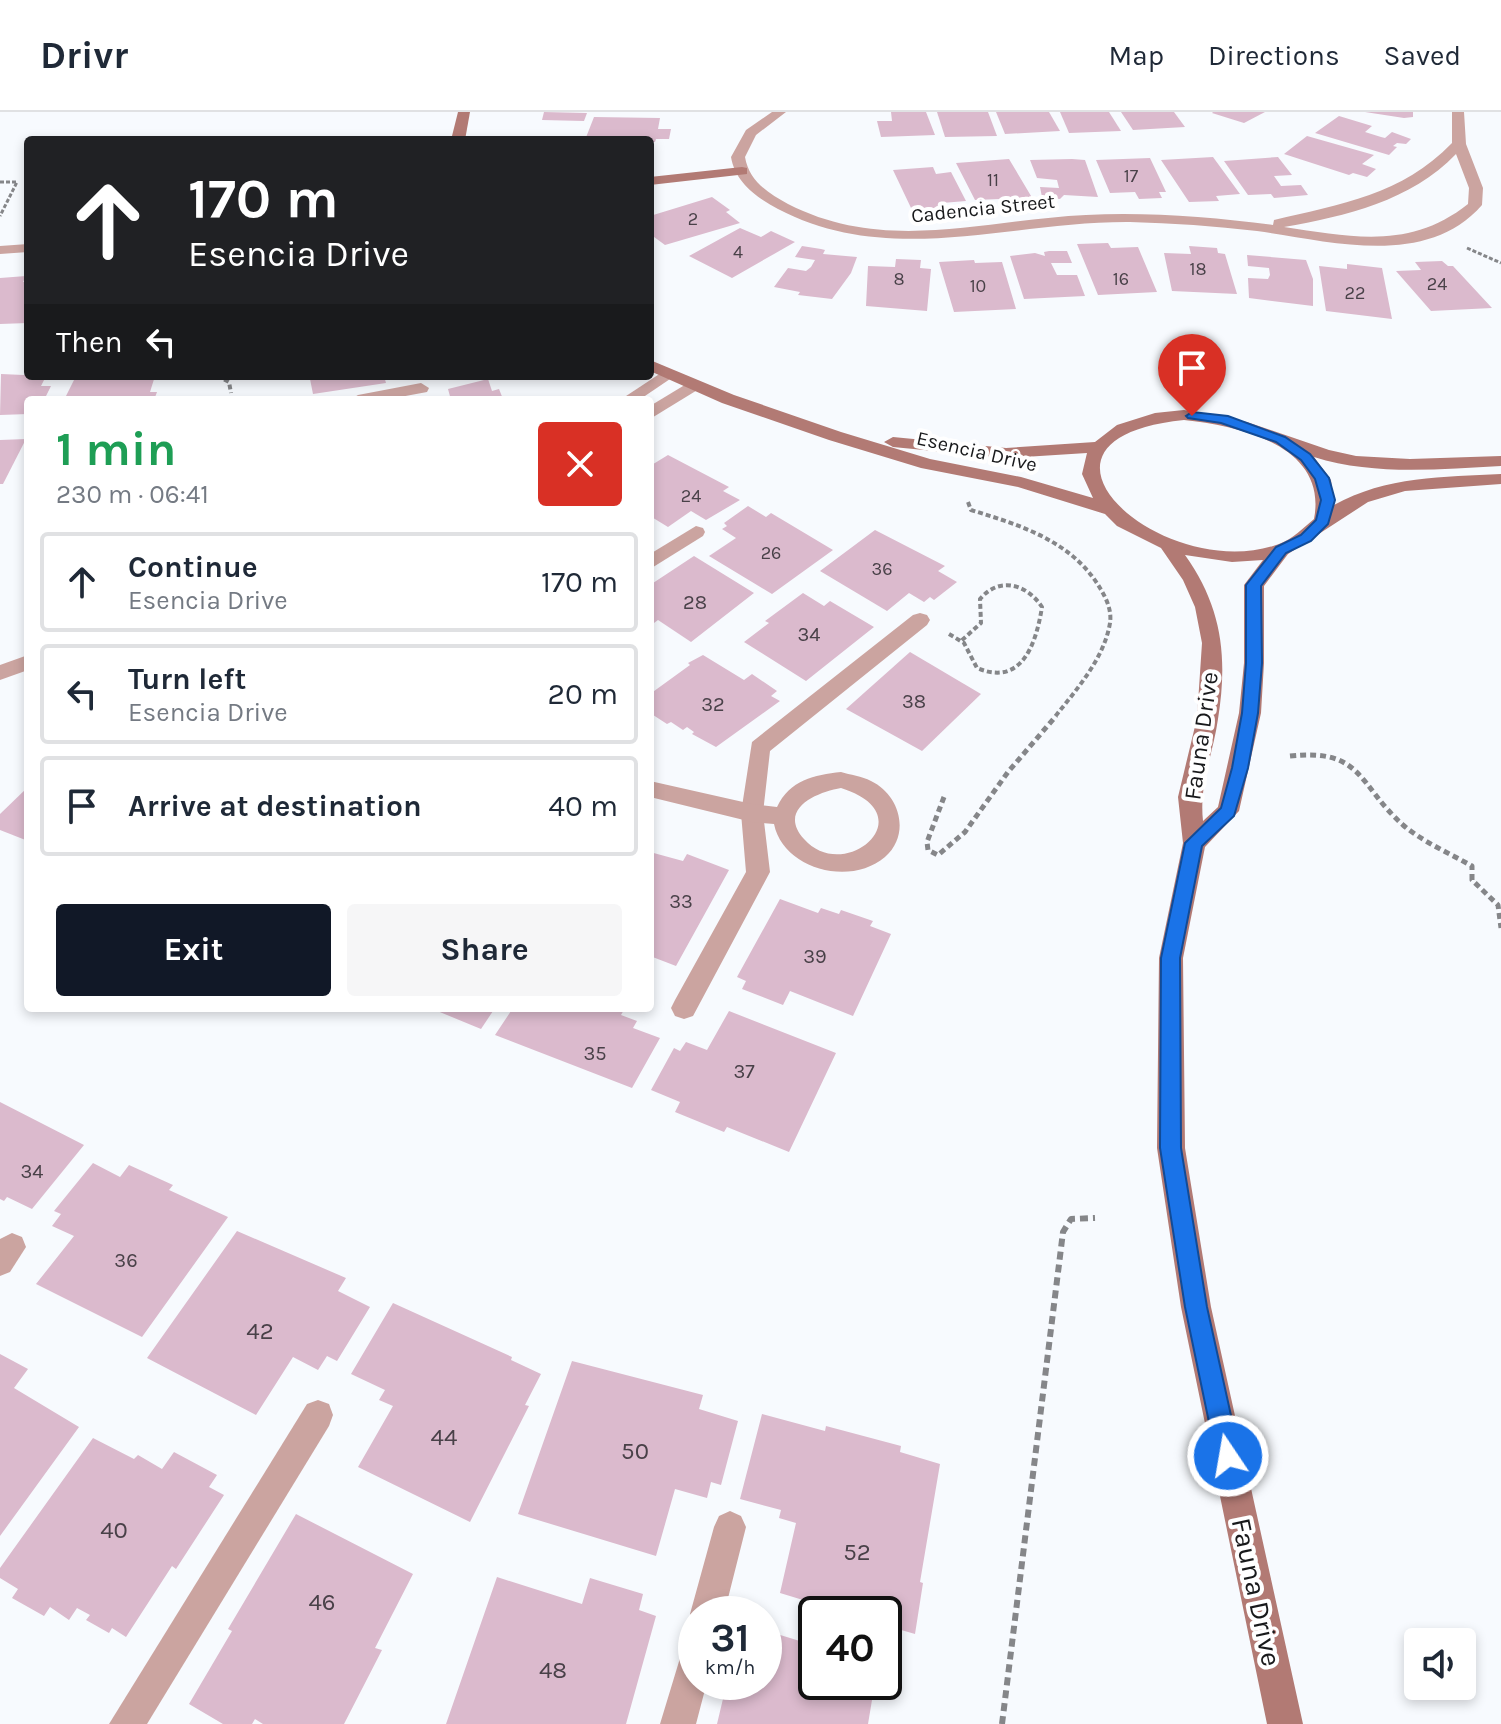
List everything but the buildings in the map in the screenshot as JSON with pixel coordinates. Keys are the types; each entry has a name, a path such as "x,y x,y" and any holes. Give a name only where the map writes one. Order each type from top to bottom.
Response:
{"street":[{"path":"459,136 464,112"},
{"path":"740,166 738,157 751,133 780,112"},
{"name":"Cadencia Street","path":"740,166 761,193 798,214 845,230 875,235 931,237 1092,218 1257,227 1371,242 1441,230 1462,219 1475,205 1476,188 1459,144 1458,112"},
{"name":"Cadencia Street","path":"1257,227 1320,217 1386,196 1429,172 1459,144"},
{"path":"654,169 740,166"},
{"path":"654,180 740,166"},
{"path":"0,250 24,248"},
{"name":"Esencia Drive","path":"654,367 693,385 835,436 927,464 1021,482 1109,509 1134,529 1168,545 1206,555 1246,557 1281,550 1306,538 1323,521 1376,492 1428,484 1501,479"},
{"path":"634,396 667,374"},
{"path":"654,411 693,385"},
{"path":"379,396 421,388"},
{"path":"1100,447 1115,433 1137,423 1163,417 1223,419 1324,455 1355,461 1436,464 1501,461"},
{"name":"Esencia Drive","path":"835,436 1006,453 1100,447"},
{"path":"1280,439 1306,457 1322,478 1328,500 1323,521"},
{"name":"Esencia Drive","path":"1100,447 1092,459 1091,476 1109,509"},
{"path":"654,560 696,532"},
{"name":"Fauna Drive","path":"1168,545 1192,579 1205,607 1212,643 1208,718 1189,797 1194,843 1171,958 1171,1148 1196,1307 1285,1724"},
{"name":"Fauna Drive","path":"1194,843 1228,811 1250,713 1254,663 1254,585 1281,550"},
{"path":"684,1008 758,872 752,813 760,748 920,620"},
{"path":"0,673 24,664"},
{"path":"841,780 860,784 877,794 888,808 891,825 886,841 871,854 839,863 817,859 798,848 786,833 784,816 789,800 802,788 820,781 841,780"},
{"path":"654,790 752,813 784,816"},
{"path":"127,1724 318,1415"},
{"path":"712,1596 730,1527"},
{"path":"678,1724 684,1700"}],"path":[{"path":"0,182 17,182 0,216"},
{"path":"1455,242 1501,263"},
{"path":"1491,260 1500,270"},
{"path":"225,380 229,382 231,393"},
{"path":"944,797 927,842 928,850 938,855 950,849 996,787 1069,699 1089,669 1110,621 1109,609 1097,582 1076,559 1031,530 971,510 967,505 972,493"},
{"path":"920,620 961,641 973,663 982,671 1003,675 1015,671 1024,660 1042,611 1039,600 1018,586 1001,585 988,589 980,599 981,623 961,641"},
{"path":"1290,756 1314,752 1343,758 1399,821 1472,866 1472,880 1498,905 1501,928"},
{"path":"1002,1724 1063,1232 1071,1219 1095,1218"}],"route":[{"path":"1192,416 1223,419 1280,439 1306,457 1322,478 1328,500 1323,521 1306,538 1281,550 1254,585 1254,663 1250,713 1240,768 1228,811 1194,843 1171,958 1171,1148 1196,1307 1228,1456"}]}
